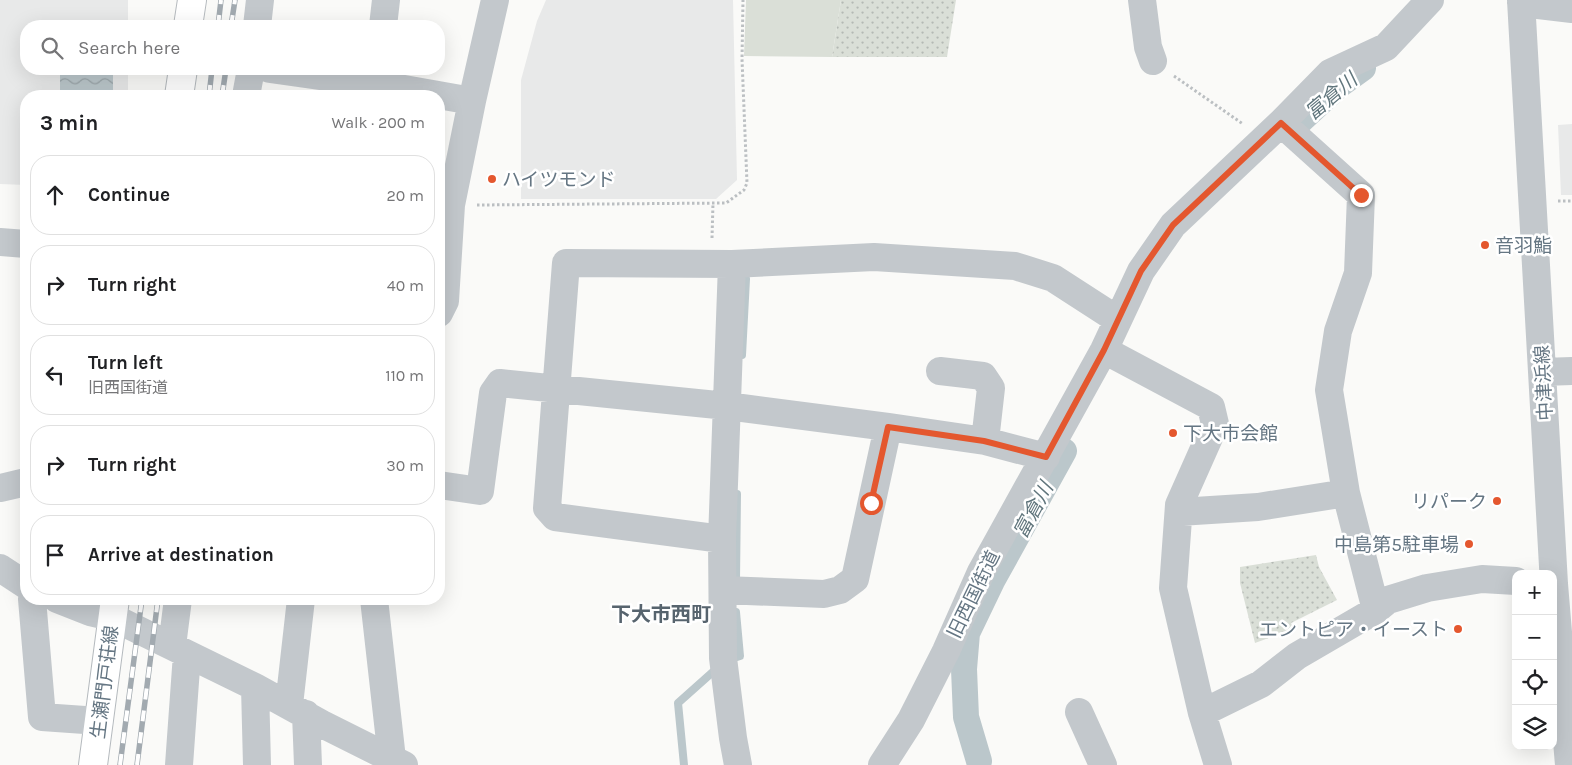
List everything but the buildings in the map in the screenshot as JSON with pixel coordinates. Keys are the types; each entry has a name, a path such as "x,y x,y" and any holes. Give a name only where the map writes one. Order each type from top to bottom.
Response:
{"main road":[{"path":"189,20 192,0"},
{"path":"180,90 182,75"},
{"name":"生瀬門戸荘線","path":"93,765 114,608"}],"street":[{"path":"258,20 260,0"},
{"path":"384,20 386,0"},
{"path":"445,301 451,205 495,0"},
{"path":"1142,0 1148,47 1153,61"},
{"name":"旧西国街道","path":"882,765 910,720 946,651 982,572 1046,457 1110,353 1118,320 1141,271 1173,225 1273,131 1330,73 1386,47 1430,0"},
{"path":"1521,2 1572,8"},
{"name":"中津浜線","path":"1521,2 1542,372 1560,584 1568,765"},
{"path":"247,90 250,75"},
{"path":"315,75 413,90"},
{"path":"445,96 472,101"},
{"path":"1273,131 1361,195 1358,274 1338,331 1329,390 1346,492 1376,610"},
{"path":"0,242 20,244"},
{"path":"722,539 555,517 547,508 558,388 566,263 722,264 874,257 1015,266 1053,278 1118,320"},
{"path":"722,264 727,406 722,539 723,658 738,765"},
{"path":"1110,353 1211,407 1216,424 1179,505 1173,588 1202,713 1218,765"},
{"path":"1542,372 1572,371"},
{"path":"940,372 983,376 991,388 984,441"},
{"path":"445,486 480,491 493,393 500,383 727,406 888,427 984,441 1046,457"},
{"path":"723,590 824,594 840,590 855,579 888,427"},
{"path":"0,488 20,483"},
{"path":"1179,512 1258,507 1346,492"},
{"path":"0,568 20,582"},
{"path":"1202,713 1261,684 1297,656 1376,610 1388,600 1427,588 1482,579 1512,582"},
{"path":"33,605 42,717 99,721"},
{"path":"72,605 90,612 114,608 180,650 398,762"},
{"path":"178,605 180,650 178,765"},
{"path":"301,605 297,710 308,765"},
{"path":"375,605 398,762"},
{"path":"255,687 257,765"},
{"path":"1079,712 1103,765"}],"path":[{"path":"451,205 726,203 744,190 747,183 742,59 743,0"},
{"path":"1153,61 1273,131"},
{"path":"1554,202 1572,200"},
{"path":"713,203 722,264"}],"shaded area":[{"path":"0,0 128,0 128,20 20,20 20,75 128,75 128,90 20,90 20,185 0,184"},
{"path":"546,0 733,0 737,180 716,199 521,199 521,80 537,21"},
{"path":"746,0 841,0 832,57 744,56"},
{"path":"841,0 956,0 947,57 832,57"},
{"path":"1572,124 1572,195 1561,195 1558,125"},
{"path":"1316,555 1319,567 1337,600 1291,623 1293,629 1255,643 1240,583 1240,567"}],"water":[{"path":"60,75 113,75 113,90 60,90"}],"waterway":[{"name":"富倉川","path":"1298,123 1338,86 1363,68"},
{"path":"742,355 746,279"},
{"name":"富倉川","path":"979,761 966,717 964,669 967,633 992,581 1064,451"},
{"path":"736,580 737,494"},
{"path":"736,612 740,656 737,657"},
{"path":"684,765 678,703 715,670"}],"railway":[{"path":"219,20 221,0"},
{"path":"232,20 235,0"},
{"path":"210,90 211,75"},
{"path":"223,90 225,75"},
{"path":"120,765 141,605"},
{"path":"137,765 157,605"}],"place":[{"name":"ハイツモンド","path":"492,179"},
{"name":"音羽鮨","path":"1485,245"},
{"name":"下大市会館","path":"1173,433"},
{"name":"リパーク","path":"1497,501"},
{"name":"中島第5駐車場","path":"1469,544"},
{"name":"エントピア・イースト","path":"1458,629"}],"district":[{"name":"下大市西町","path":"661,614"}],"route":[{"path":"871,503 888,427 984,441 1046,457 1104,350 1141,271 1173,225 1281,123 1361,195"}]}
